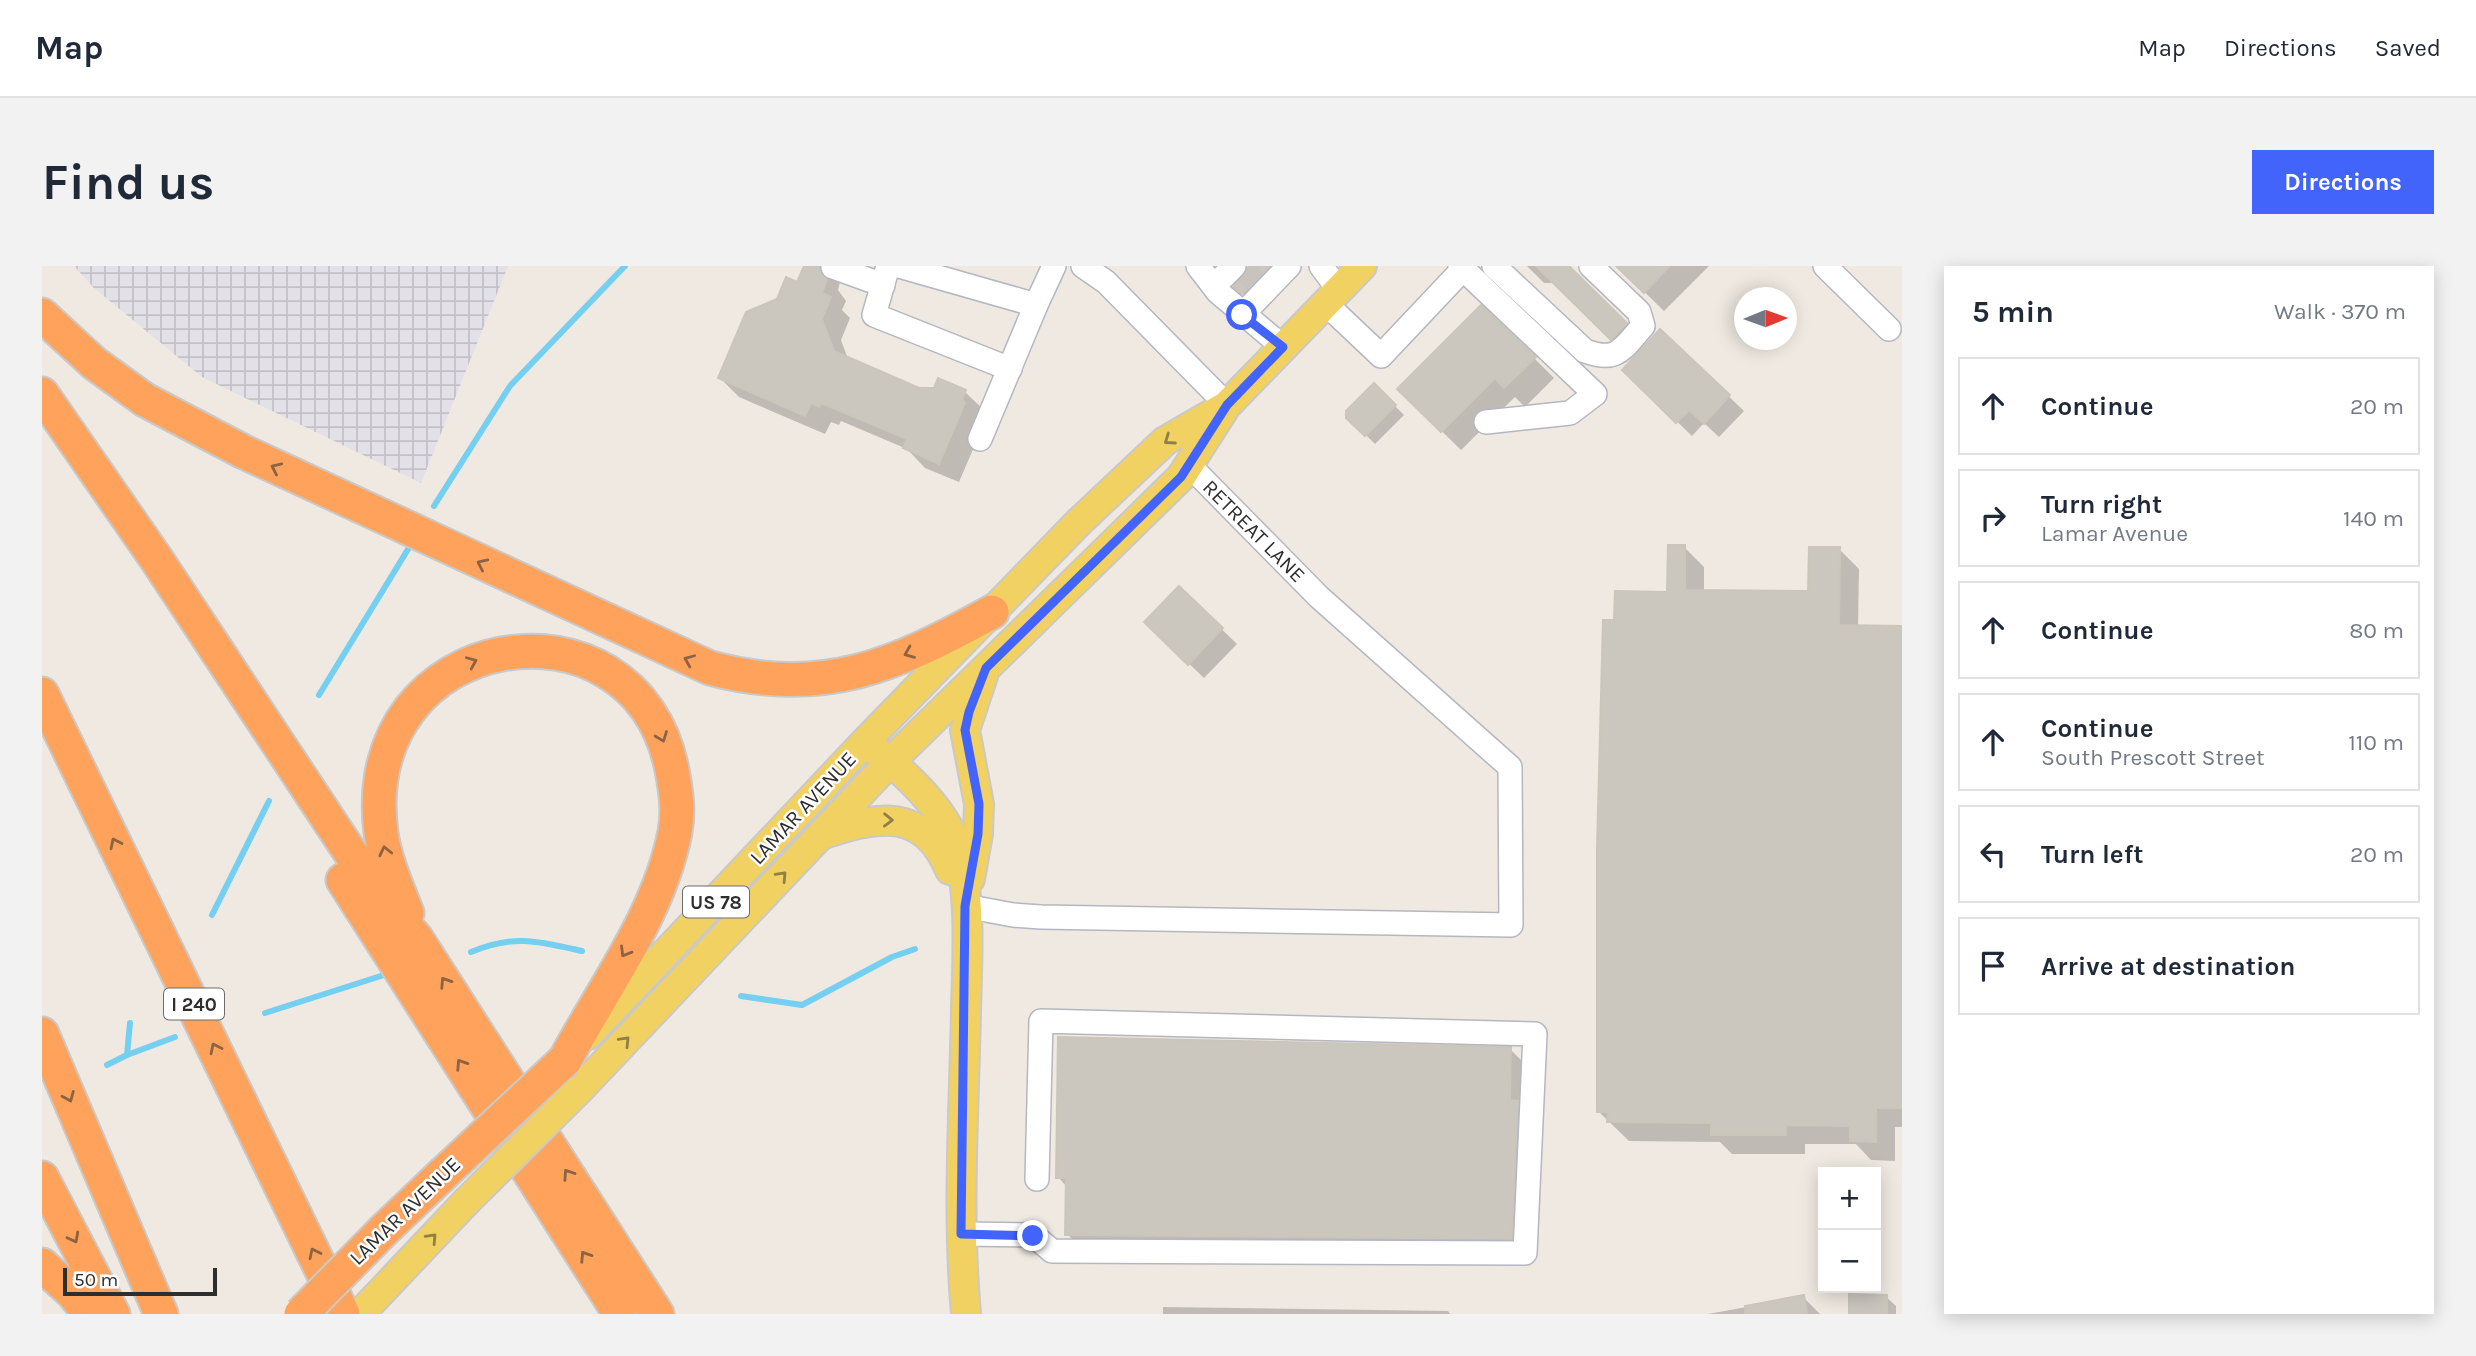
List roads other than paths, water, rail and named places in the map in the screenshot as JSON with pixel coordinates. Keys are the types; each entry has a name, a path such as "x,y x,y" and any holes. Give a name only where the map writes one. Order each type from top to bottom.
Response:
{"highway":[{"path":"42,315 94,363 145,400 243,452 710,668 767,681 797,682 841,676 910,653 992,612"},
{"path":"42,394 156,560 379,896 416,938 657,1314"},
{"path":"42,401 230,710 331,861 620,1314"},
{"path":"416,938 388,864 379,813 380,789 390,743 402,720 420,697 443,676 471,662 500,652 524,650 575,660 603,670 624,683 645,706 660,730 669,757 677,809 675,832 648,911 565,1059"},
{"name":"I 240","path":"42,694 343,1314"},
{"path":"42,1034 161,1314"},
{"name":"LAMAR AVENUE","path":"301,1314 384,1230 565,1059"},
{"path":"42,1178 113,1314"},
{"path":"42,1265 72,1292 90,1314"}],"main road":[{"name":"LAMAR AVENUE","path":"360,1314 466,1202 578,1091 890,762 1181,477 1227,405 1362,266"},
{"name":"LAMAR AVENUE","path":"565,1059 865,742 1079,522 1165,441 1227,405"},
{"path":"965,906 978,834 979,804 965,730 986,668"},
{"path":"865,742 890,762 949,829 963,872 965,906 961,1234 966,1314"},
{"path":"822,835 855,823 883,819 901,821 922,829 940,846 965,906"}],"street":[{"path":"899,266 1036,305"},
{"path":"980,439 1054,266"},
{"path":"1083,266 1106,282 1227,405"},
{"path":"1198,266 1242,315 1283,347"},
{"path":"1321,266 1332,296 1381,356 1461,267 1595,394 1570,413 1486,422"},
{"path":"1494,266 1585,351 1604,358 1618,354 1643,326 1639,312 1591,266"},
{"path":"833,267 886,276 874,315 1010,369"},
{"path":"1214,286 1287,267"},
{"path":"1839,271 1889,329"},
{"path":"1242,315 1250,276"},
{"name":"RETREAT LANE","path":"965,906 1041,917 1511,925 1510,767 1319,597 1189,465"},
{"path":"961,1234 1033,1236 1052,1251 1525,1253 1535,1034 1041,1021 1037,1179"}],"waterway":[{"path":"434,506 510,386 625,266"},
{"path":"319,695 410,546"},
{"path":"212,915 269,801"},
{"path":"471,952 513,941 552,944 582,951"},
{"path":"741,996 802,1005 892,957 915,949"},
{"path":"265,1013 384,975"},
{"path":"107,1065 127,1055 130,1023"},
{"path":"127,1055 175,1037"}],"tunnel":[{"path":"1245,270 1261,286"}]}
